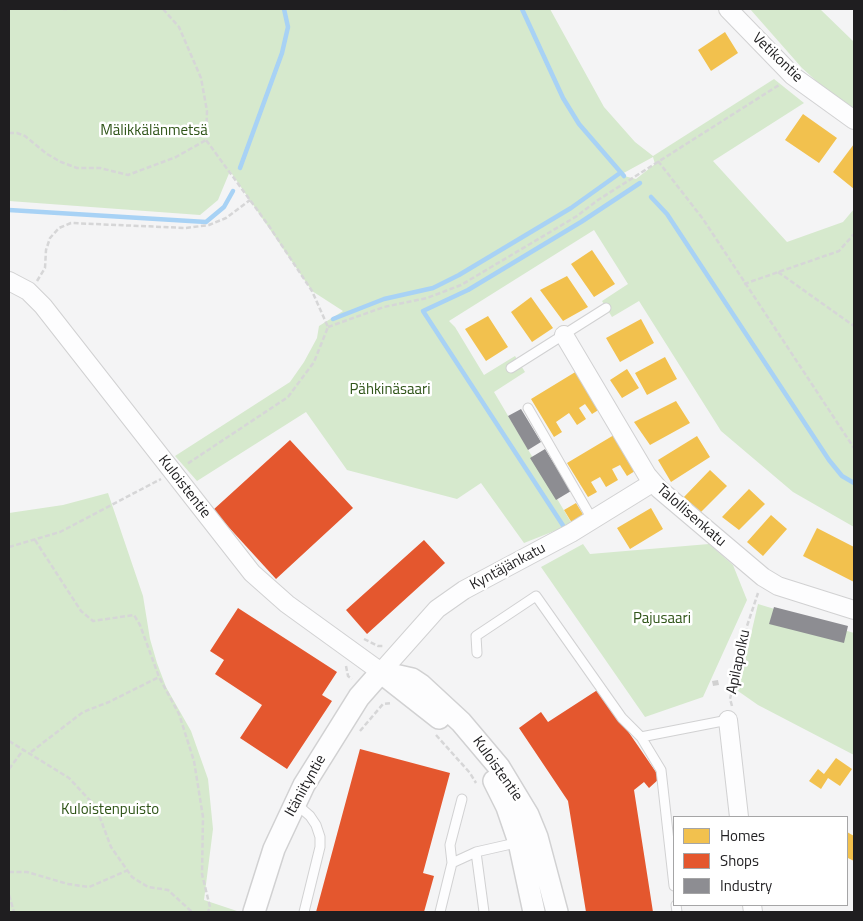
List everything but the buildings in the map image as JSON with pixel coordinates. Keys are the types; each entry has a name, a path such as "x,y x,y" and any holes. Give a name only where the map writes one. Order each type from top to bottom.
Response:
{"street":[{"name":"Vetikontie","path":"728,9 793,76 854,120"},
{"name":"Kuloistentie","path":"9,281 28,291 43,306 252,573 287,604 381,672 452,730 481,762 528,840 556,912"},
{"name":"Talollisenkatu","path":"564,335 652,483 763,577 778,586 854,610"},
{"name":"Kyntäjänkatu","path":"381,672 437,609 488,576 562,538 652,483"},
{"name":"Itäniityntie","path":"254,912 274,849 295,803 359,697 381,672"},
{"path":"731,717 740,816"},
{"name":"Kuloistentie","path":"528,840 534,912"}],"lane":[{"path":"511,368 606,308"},
{"path":"528,408 592,519"},
{"path":"477,653 476,636 536,596 622,718 641,737 661,770 673,872"},
{"path":"641,737 731,717"},
{"path":"440,912 452,863 450,845 462,799"},
{"path":"295,803 310,816 316,825 320,837 320,847 304,912"},
{"path":"452,863 476,852 528,840"},
{"path":"476,852 484,912"}],"path":[{"path":"9,547 35,540 87,519 173,473 288,397 314,362 328,327 312,291 269,226 206,140 206,111 201,78 179,27 163,9"},
{"path":"328,327 384,307 427,298 461,285 577,216 748,102 793,76"},
{"path":"9,133 25,136 47,154 77,168 100,168 128,175 176,157 206,140"},
{"path":"658,161 703,219 744,284 854,448"},
{"path":"28,291 45,268 46,250 50,238 59,228 71,223 186,228 209,225 226,218 250,200"},
{"path":"744,284 839,251 854,234"},
{"path":"778,272 854,326"},
{"path":"35,540 81,611 93,621 134,615 140,625 159,677 178,714 194,761 203,817 202,874 210,907 208,912"},
{"name":"Apilapolku","path":"731,717 730,699 746,626 763,577"},
{"path":"364,639 378,646 386,646"},
{"path":"30,752 83,712 109,702 159,677"},
{"path":"359,732 383,704 396,704"},
{"path":"9,741 30,752 69,778 96,807 112,847 132,877 148,887 168,890 192,912"},
{"path":"9,769 24,749"},
{"path":"9,872 27,872 68,884 88,887 128,870"},
{"path":"9,895 14,912"}],"green space":[{"path":"9,9 550,9 604,107 635,142 653,156 774,79 804,103 713,161 787,242 843,222 854,209 854,527 793,492 721,431 639,301 612,317 602,301 628,284 594,230 449,321 455,327 484,375 515,356 525,372 494,392 572,524 524,543 481,483 457,499 347,470 306,412 197,481 175,456 290,382 317,338 319,326 343,311 312,291 230,171 218,200 200,215 9,201","holes":["653,157 655,164 636,179 620,175"]},
{"path":"750,9 820,9 854,42 854,110 835,98 802,68"},
{"name":"Kuloistenpuisto","path":"108,493 143,596 150,639 157,663 166,687 191,731 208,779 213,829 204,900 240,912 9,912 9,513 63,505"},
{"name":"Pajusaari","path":"583,544 590,554 709,544 733,565 747,600 703,697 645,717 541,567"},
{"path":"758,604 854,633 854,755 758,705 738,691"}],"waterway":[{"path":"240,168 282,53 288,27 284,9"},
{"path":"522,9 563,98 579,124 624,176"},
{"path":"333,319 384,299 433,288 459,275 571,208 620,173"},
{"path":"564,527 423,311 468,290 581,222 640,183"},
{"path":"9,210 206,222 224,207 233,191"},
{"path":"651,197 667,214 829,460 842,476 854,483"}],"park label":[{"name":"Mälikkälänmetsä","path":"154,131"},
{"name":"Pähkinäsaari","path":"390,390"}]}
